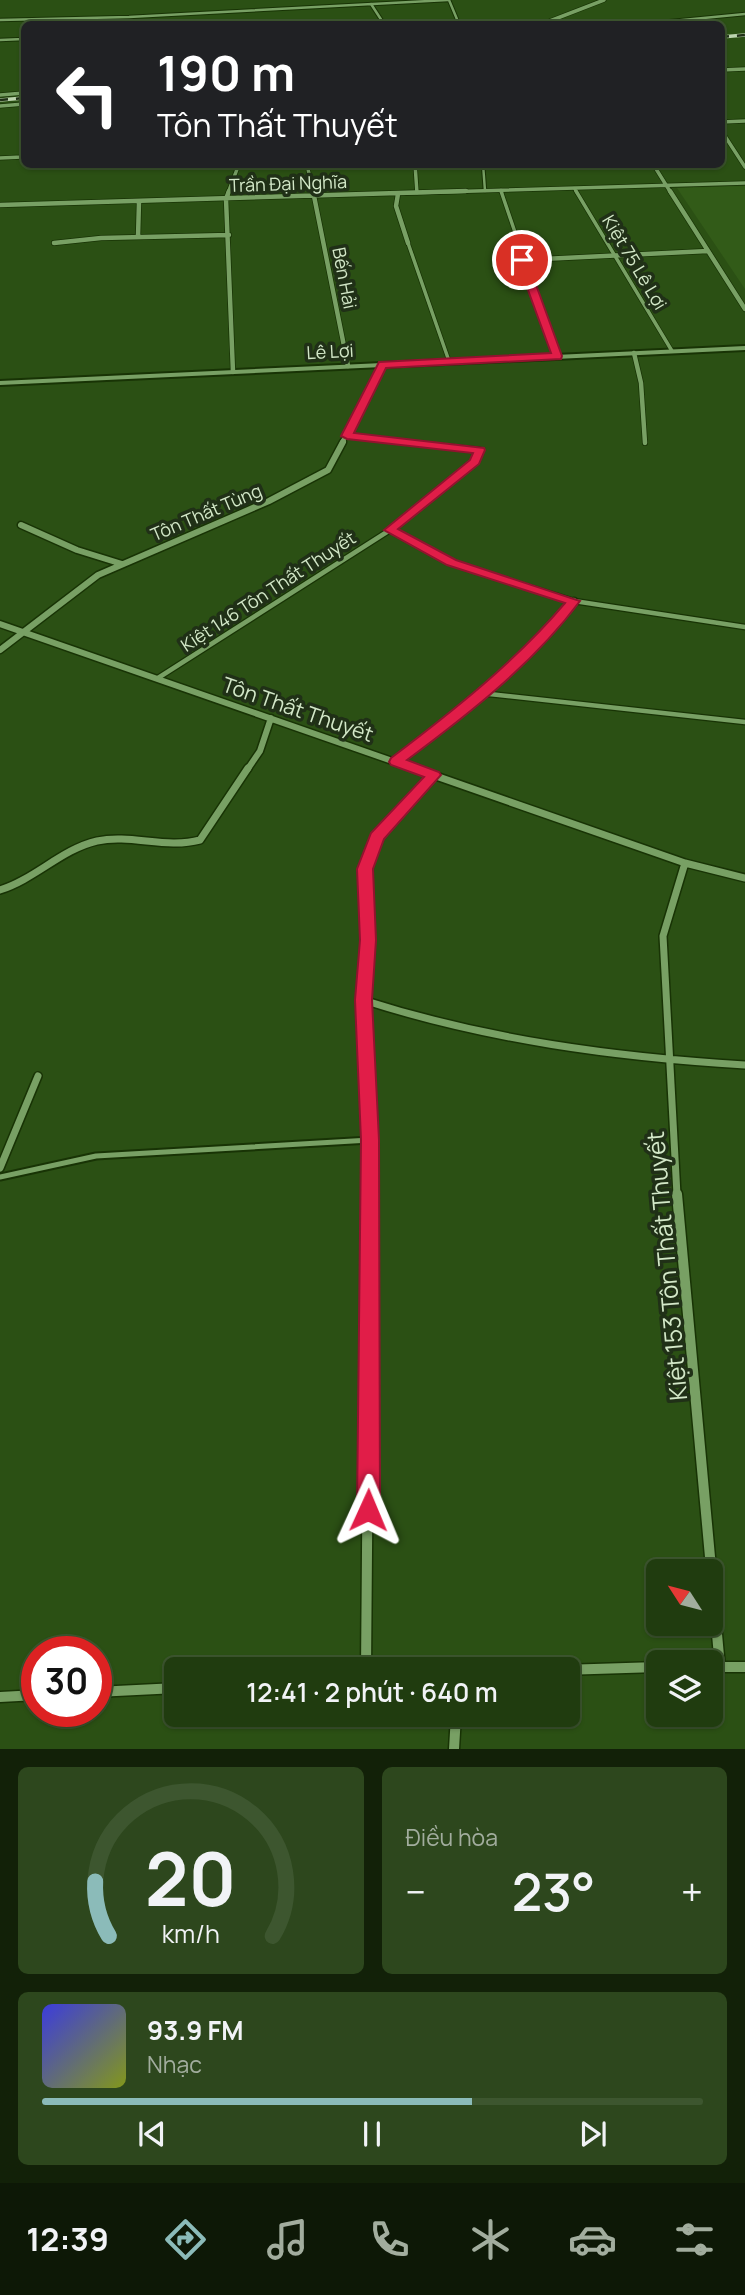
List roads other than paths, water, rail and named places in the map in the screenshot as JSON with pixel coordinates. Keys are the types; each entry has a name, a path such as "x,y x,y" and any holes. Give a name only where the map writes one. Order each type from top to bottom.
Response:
{"street":[{"path":"580,0 582,8"},
{"path":"550,21 604,0"},
{"path":"725,69 745,69"},
{"path":"0,95 21,93"},
{"path":"0,106 21,104"},
{"path":"725,122 745,121"},
{"path":"725,136 745,167"},
{"path":"0,158 21,157"},
{"path":"233,372 226,199 238,168"},
{"name":"Bến Hải","path":"308,168 348,366"},
{"path":"415,168 417,193"},
{"path":"655,168 745,309"},
{"name":"Trần Đại Nghĩa","path":"0,205 745,183"},
{"path":"398,194 396,206 408,243"},
{"path":"138,237 139,202"},
{"path":"54,243 138,237 229,235"},
{"path":"522,260 708,251"},
{"name":"Lê Lợi","path":"0,383 745,348"},
{"path":"634,353 641,383 645,443"},
{"name":"Tôn Thất Tùng","path":"0,650 98,575 269,501 328,470 382,365"},
{"path":"21,525 77,550 122,564"},
{"path":"396,762 452,719 543,638 574,601"},
{"name":"Tôn Thất Thuyết","path":"0,624 685,863 745,878"},
{"path":"0,890 34,878 97,841 132,838 184,844 200,840 260,751 271,718"},
{"path":"366,1657 370,1140 363,1000 368,940 365,869 377,836 434,775"},
{"name":"Kiệt 153 Tôn Thất Thuyết","path":"685,863 663,936 674,1166 694,1363 714,1650"},
{"path":"363,1000 415,1017 521,1041 589,1052 745,1065"},
{"path":"0,1168 38,1076"},
{"path":"580,1669 646,1667"},
{"path":"723,1667 745,1667"},
{"path":"112,1691 164,1689"},
{"path":"0,1697 21,1696"},
{"path":"454,1749 455,1727"}],"lane":[{"path":"0,20 129,17 448,0 458,21"},
{"path":"371,4 383,21"},
{"path":"672,21 745,14"},
{"path":"0,40 21,39"},
{"path":"483,168 485,191"},
{"name":"Kiệt 75 Lê Lợi","path":"574,188 672,351"},
{"path":"500,190 557,356"},
{"path":"408,243 449,361"},
{"name":"Kiệt 146 Tôn Thất Thuyết","path":"159,678 390,530 475,462 480,450 347,436"},
{"path":"390,530 451,563 574,601 745,627"},
{"path":"480,693 745,722"},
{"path":"0,1177 96,1156 370,1140"}],"railway":[{"path":"725,37 745,35"},
{"path":"0,100 21,98"}]}
